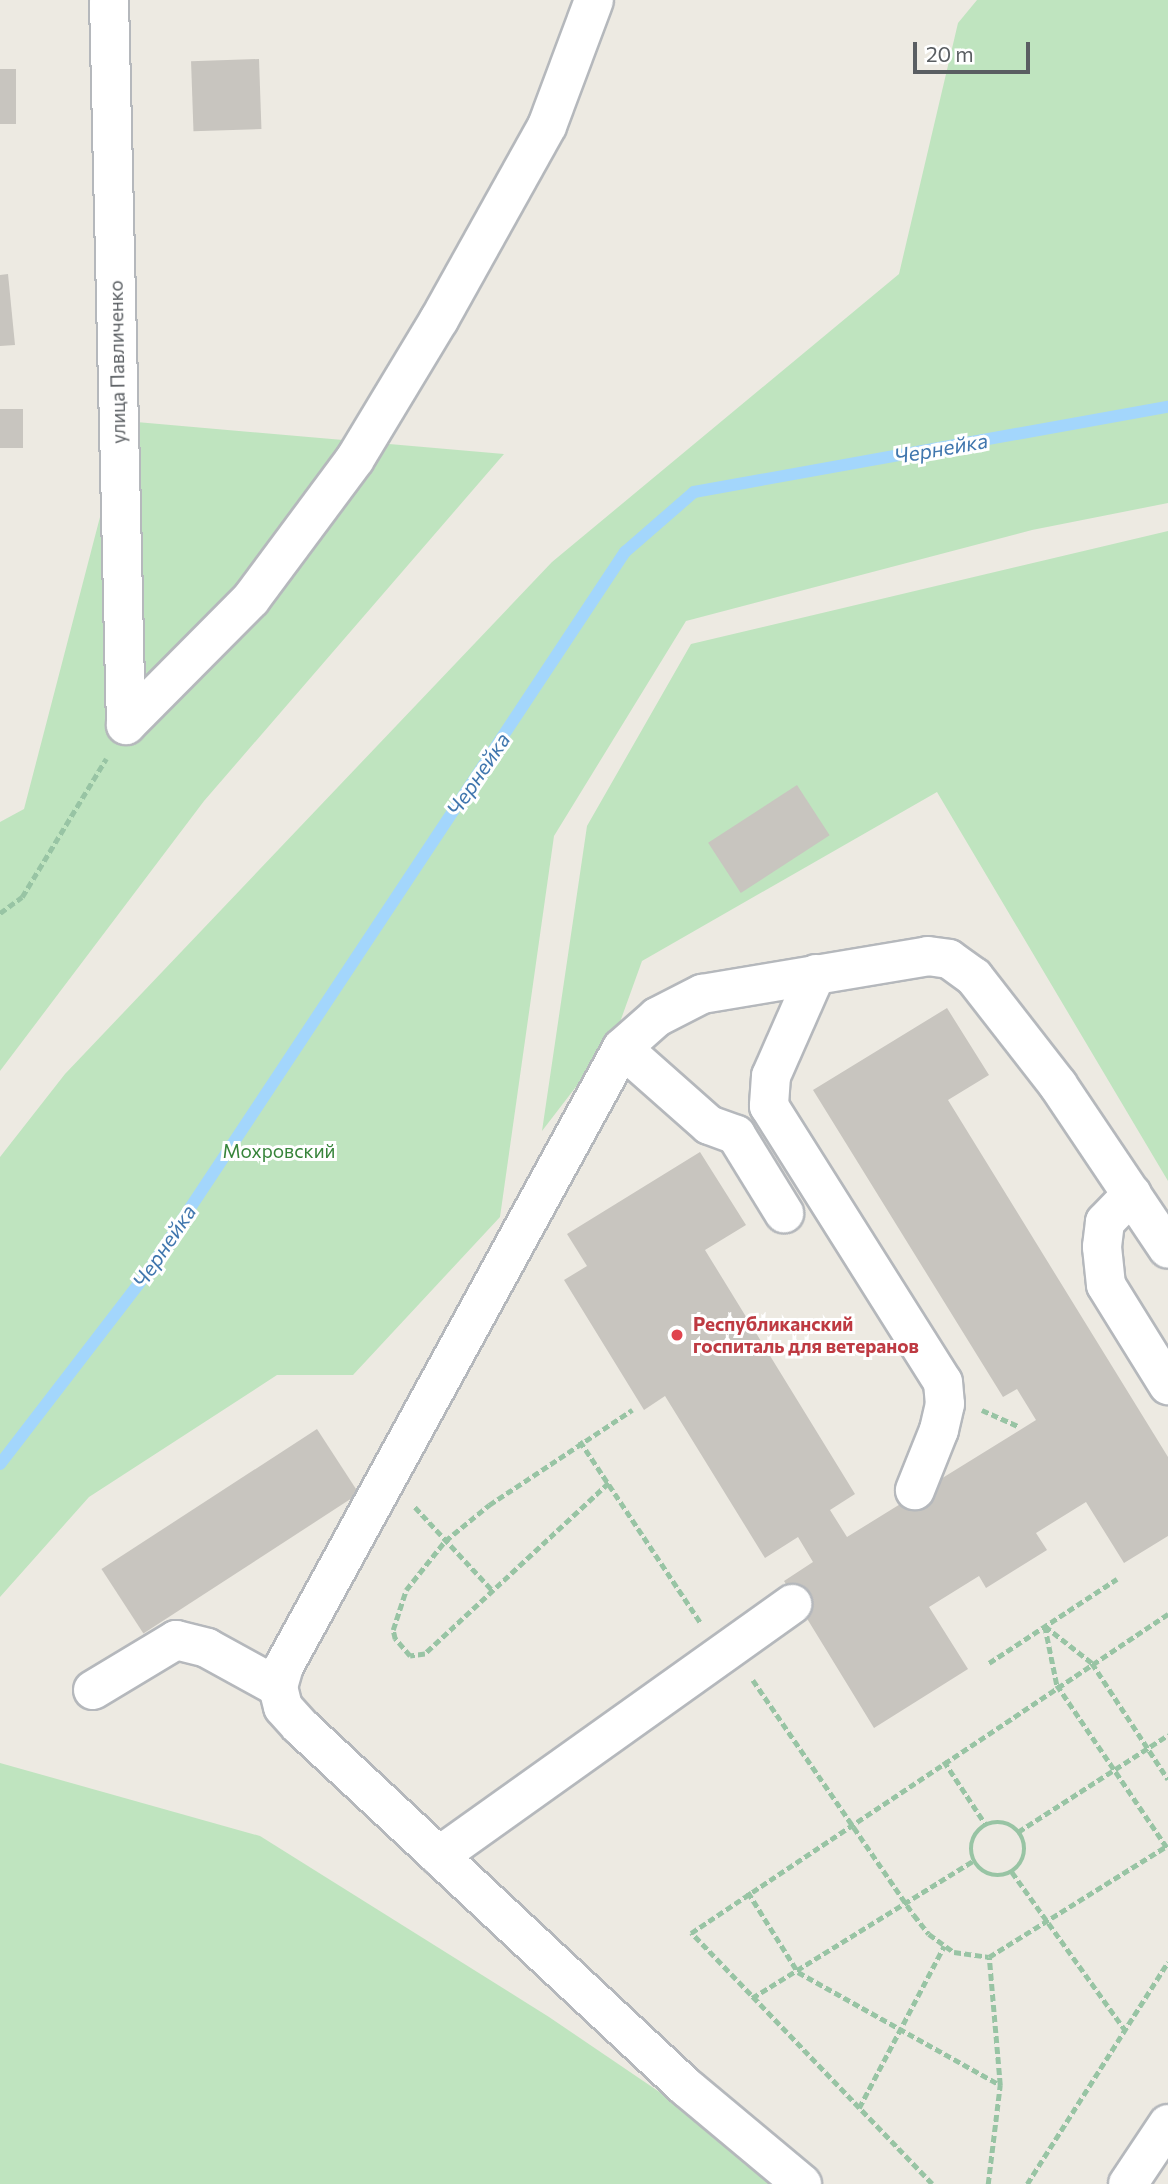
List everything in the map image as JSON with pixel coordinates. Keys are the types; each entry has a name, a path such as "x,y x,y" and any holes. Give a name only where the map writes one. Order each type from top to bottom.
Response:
{"street":[{"name":"улица Павличенко","path":"109,0 126,725"},
{"path":"126,725 251,599 355,459 439,320 547,127 594,0"},
{"path":"802,2184 687,2088 300,1726 283,1707 278,1687 284,1666 622,1048 657,1017 702,994 928,956 949,959 974,977 1050,1074 1168,1250"},
{"path":"816,974 771,1076 769,1106 943,1381 945,1404 939,1430 915,1490"},
{"path":"622,1048 709,1125 736,1135 784,1213"},
{"path":"1132,1194 1105,1222 1102,1247 1106,1285 1168,1385"},
{"path":"439,1856 792,1604"},
{"path":"93,1690 176,1640 207,1648 278,1687"},
{"path":"1128,2184 1168,2124"}],"path":[{"path":"0,913 22,897 126,725"},
{"path":"608,1483 425,1654 410,1656 393,1630 406,1590 445,1541 580,1441 632,1410"},
{"path":"580,1441 715,1644 740,1660 906,1903 944,1946 968,1957 989,1957 1167,1847 1057,1685 1045,1626"},
{"path":"416,1497 415,1510 493,1591"},
{"path":"989,1663 1117,1579"},
{"path":"932,2184 691,1933 1057,1685 1168,1614"},
{"path":"1045,1626 1092,1663 1168,1779"},
{"path":"1018,1832 1168,1735"},
{"path":"944,1761 986,1825"},
{"path":"1009,1824 1018,1832 1024,1853 1012,1872 986,1874 973,1861 972,1840 986,1825 1009,1824"},
{"path":"752,1998 798,1972 973,1861"},
{"path":"1012,1872 1046,1924 1125,2030"},
{"path":"748,1892 798,1972 901,2033 1000,2085"},
{"path":"859,2108 901,2033 944,1946"},
{"path":"988,2184 1000,2085 989,1957"},
{"path":"1027,2184 1168,1962"}],"green space":[{"name":"Мохровский","path":"977,0 1168,0 1168,503 1032,530 686,621 554,836 500,1217 353,1375 277,1375 89,1497 0,1597 0,1157 65,1074 552,562 899,274 958,23"},
{"path":"125,421 504,454 204,801 0,1071 0,822 24,809"},
{"path":"1168,531 1168,1181 937,792 642,961 615,1036 542,1131 587,826 691,644"},
{"path":"0,1763 260,1836 549,2017 795,2184 0,2184"}],"building":[{"path":"259,59 261,129 193,131 191,61"},
{"path":"0,69 16,69 16,124 0,124"},
{"path":"8,274 15,345 0,346 0,275"},
{"path":"0,409 23,409 23,448 0,448"},
{"path":"797,785 830,835 741,893 708,843"},
{"name":"Республиканский госпиталь для ветеранов","path":"947,1008 989,1075 948,1100 1168,1457 1168,1536 1124,1563 1086,1502 1036,1533 1047,1550 986,1588 979,1576 929,1607 968,1669 874,1728 784,1581 813,1562 798,1537 765,1558 665,1396 644,1410 564,1280 587,1266 567,1234 700,1152 746,1225 705,1250 855,1494 830,1510 847,1537 1036,1420 1017,1389 1003,1397 813,1090"},
{"path":"317,1429 359,1494 143,1634 101,1569"}],"waterway":[{"name":"Чернейка","path":"0,1464 145,1276 625,552 694,492 1168,407"}],"place":[{"name":"Республиканский госпиталь для ветеранов","path":"677,1335"}]}
